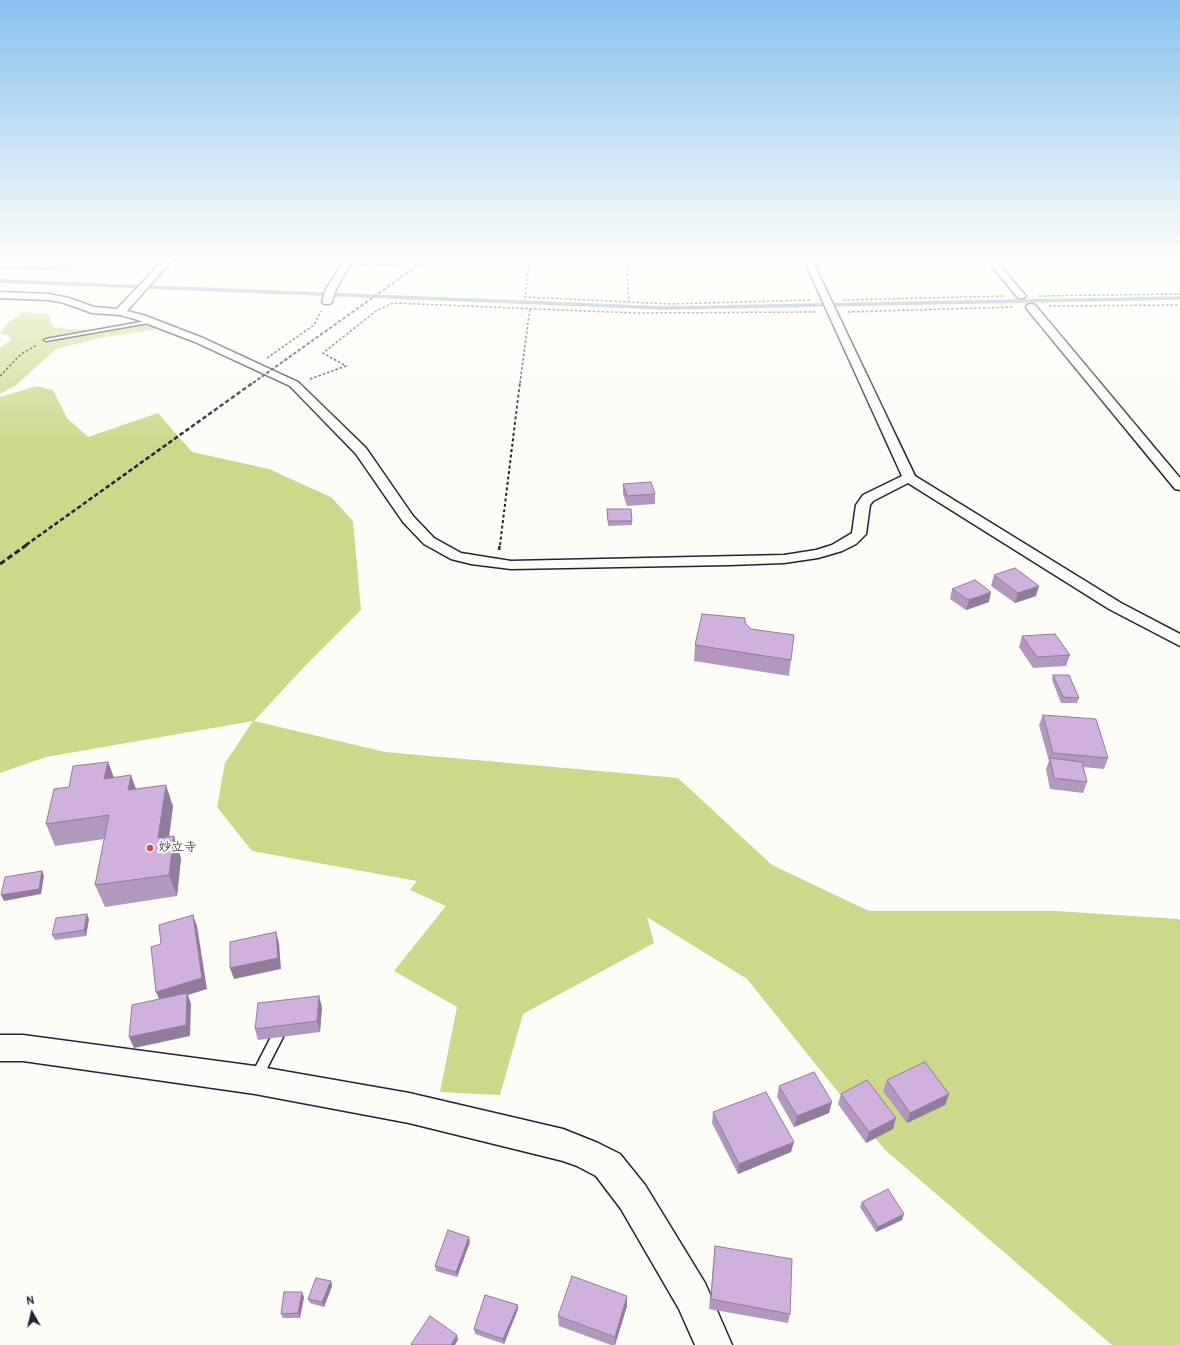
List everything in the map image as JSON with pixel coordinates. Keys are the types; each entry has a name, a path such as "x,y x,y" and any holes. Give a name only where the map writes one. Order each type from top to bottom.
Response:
{"street":[{"path":"144,319 256,365 294,384 361,451 408,519 429,541 456,556 471,560 511,565 730,561 784,559 818,554 851,542 859,534 863,505 868,498 909,478"},
{"path":"836,319 909,478 1115,606 1180,641"},
{"path":"1041,319 1180,486"},
{"path":"0,1048 23,1048 255,1080 409,1108 563,1145 587,1154 608,1165 633,1197 692,1296 714,1345"}],"lane":[{"path":"46,340 152,321"},
{"path":"255,1080 277,1037"}],"path":[{"path":"256,365 314,325 318,319"},
{"path":"294,384 346,366 323,353 366,319"},
{"path":"497,563 529,319"},
{"path":"0,376 21,354 46,340"}],"green space":[{"path":"14,319 50,319 54,327 66,329 101,330 142,319 158,329 100,338 56,349 16,385 0,394 0,348 11,340 9,336 0,333 8,323"},
{"path":"37,386 53,390 67,418 88,437 158,413 192,452 269,469 331,497 353,521 361,610 304,667 254,721 385,752 678,778 772,865 869,911 1056,911 1178,919 1180,921 1180,1345 1112,1345 884,1149 747,979 647,917 654,943 523,1014 500,1095 440,1092 457,1007 394,971 446,906 410,890 417,881 252,851 217,807 225,763 253,721 46,757 0,773 0,397"}],"building":[{"path":"651,482 655,494 627,496 623,484"},
{"path":"607,509 631,509 632,521 608,521"},
{"path":"1015,568 1039,586 1018,593 994,575"},
{"path":"975,580 991,592 969,600 952,589"},
{"path":"702,614 745,618 745,623 751,629 794,635 791,660 695,645"},
{"path":"1055,634 1070,655 1037,657 1022,636"},
{"path":"1053,675 1069,675 1079,698 1063,697"},
{"path":"1043,715 1096,719 1108,758 1053,753"},
{"path":"1050,758 1082,762 1087,782 1054,778"},
{"path":"108,762 104,779 131,775 128,790 166,785 158,838 174,836 169,875 95,885 109,815 46,824 54,789 69,787 73,766"},
{"path":"42,871 39,889 1,895 5,877"},
{"path":"87,914 84,930 52,935 56,918"},
{"path":"193,915 202,978 156,992 151,947 161,944 159,925"},
{"path":"276,932 278,958 230,968 230,942"},
{"path":"187,993 186,1025 129,1037 132,1005"},
{"path":"319,996 317,1021 255,1029 258,1003"},
{"path":"925,1062 949,1094 910,1113 887,1080"},
{"path":"814,1072 832,1102 797,1116 779,1086"},
{"path":"867,1080 896,1118 869,1132 841,1094"},
{"path":"766,1092 794,1142 739,1164 713,1112"},
{"path":"888,1189 904,1214 878,1227 862,1202"},
{"path":"448,1230 469,1237 456,1272 435,1266"},
{"path":"715,1246 792,1259 790,1314 711,1299"},
{"path":"572,1276 627,1296 615,1337 558,1316"},
{"path":"316,1278 331,1281 322,1302 308,1299"},
{"path":"284,1292 302,1292 298,1313 281,1314"},
{"path":"485,1295 518,1305 503,1339 474,1329"},
{"path":"430,1316 457,1335 451,1345 411,1344"}],"railway":[{"path":"253,383 343,319"},
{"path":"26,545 254,382"},
{"path":"0,564 28,544"}],"place":[{"name":"妙立寺","path":"150,848"}]}
